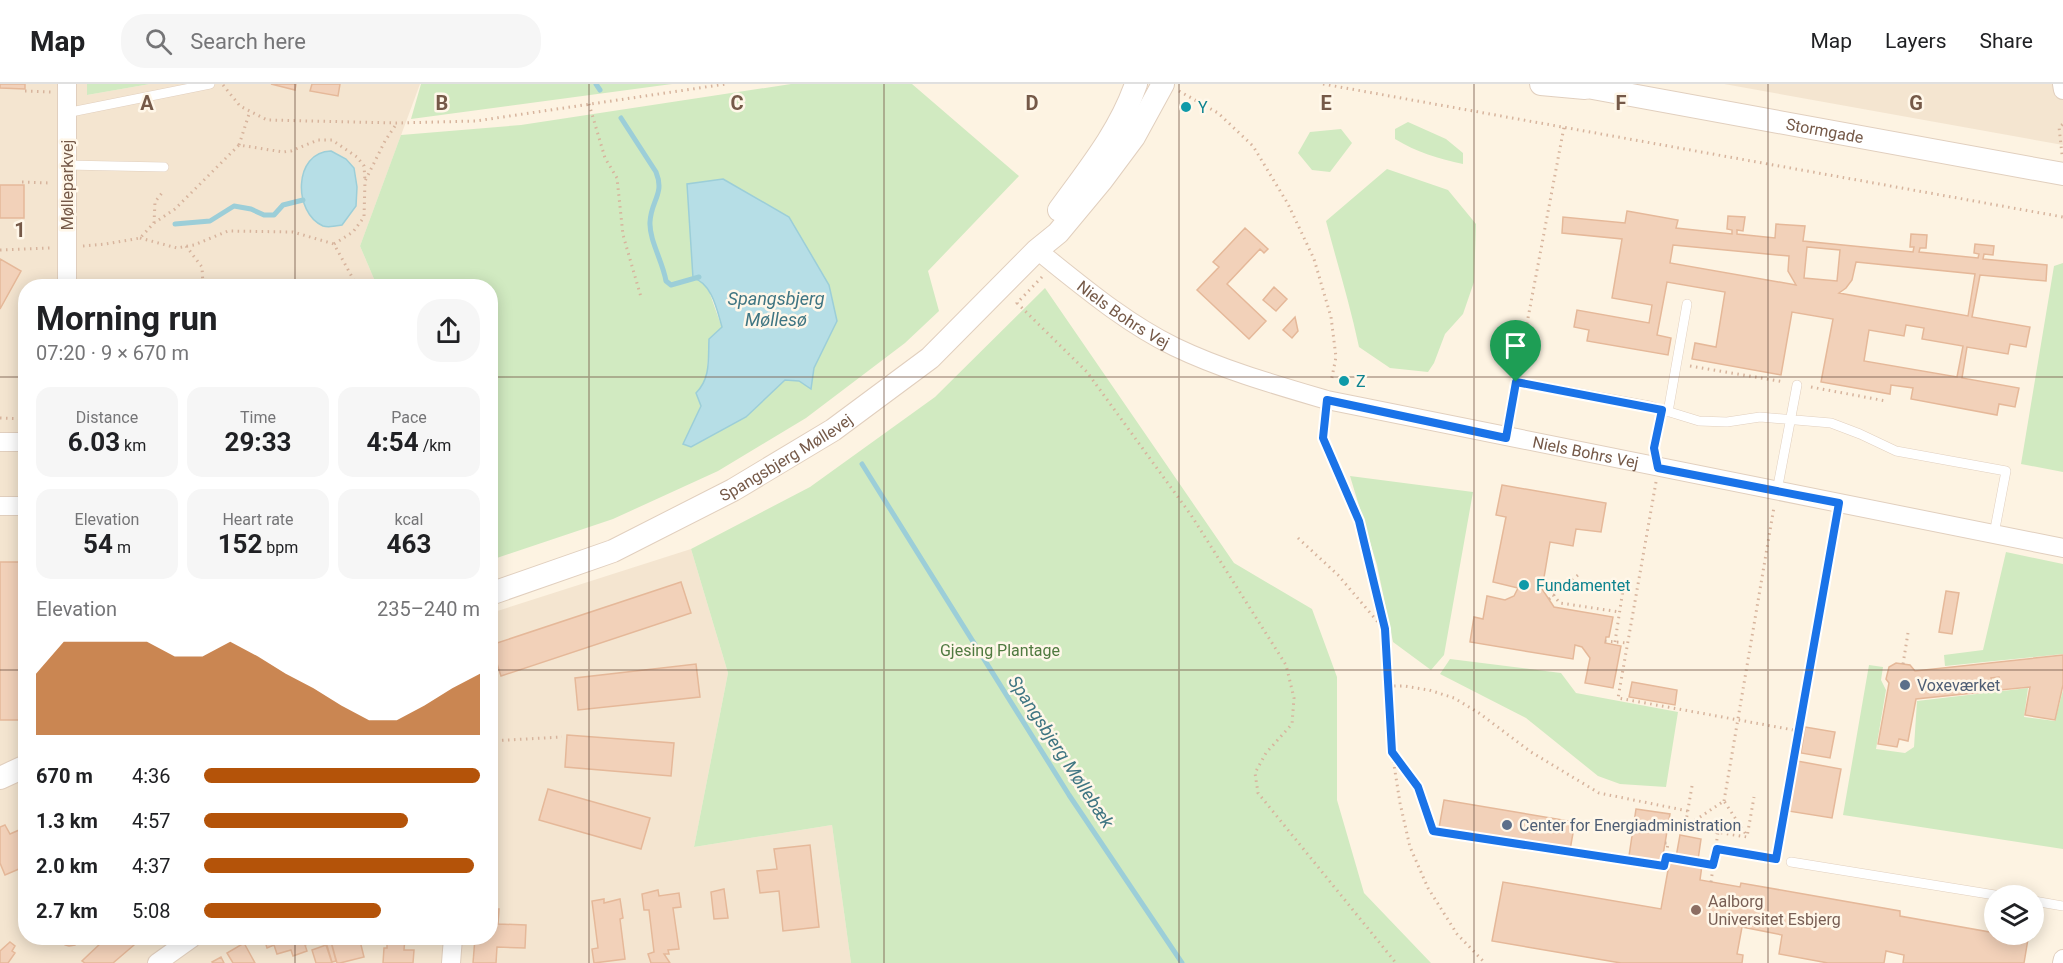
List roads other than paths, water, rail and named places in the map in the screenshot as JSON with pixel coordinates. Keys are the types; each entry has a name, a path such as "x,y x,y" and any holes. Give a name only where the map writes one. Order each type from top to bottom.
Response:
{"street":[{"name":"Spangsbjerg Møllevej","path":"1045,257 1047,226 1101,152 1130,102 1136,84"},
{"name":"Stormgade","path":"1541,84 1578,86 2062,167"},
{"path":"2062,84 2063,90"},
{"name":"Spangsbjerg Møllevej","path":"498,591 614,551 733,490 833,430 930,358 1045,257 1058,233 1102,180 1170,87"},
{"name":"Mølleparkvej","path":"67,88 67,279"},
{"name":"Niels Bohrs Vej","path":"1045,257 1106,305 1176,347 1258,379 1327,400 1506,438 2063,548"},
{"path":"0,442 18,442"},
{"path":"0,506 18,506"},
{"path":"0,778 18,770"},
{"path":"157,963 182,945"},
{"path":"451,963 452,945"}],"lane":[{"path":"66,113 210,84"},
{"path":"66,165 164,167"},
{"path":"1665,411 1687,304"},
{"path":"1506,438 1516,382 1665,411 1699,421 1727,422 1760,417 1831,423 1896,451 2006,471 1994,534"},
{"path":"1777,491 1797,385"},
{"path":"1791,862 1984,893"},
{"path":"2044,903 2063,906"}],"water":[{"path":"331,151 346,159 354,168 357,187 356,206 342,225 328,227 313,219 306,209 302,197 302,184 304,172 310,161 319,154"},
{"name":"Spangsbjerg Møllesø","path":"723,179 789,217 829,285 837,321 814,368 811,389 799,381 785,380 746,417 691,447 683,444 701,406 696,393 706,375 709,339 722,327 716,305 709,291 705,285 693,278 687,184"}],"waterway":[{"name":"Spangsbjerg Møllebæk","path":"596,84 600,90"},
{"name":"Spangsbjerg Møllebæk","path":"621,118 656,172 659,186 651,214 650,229 666,281 671,285 699,277"},
{"path":"175,224 210,221 234,206 251,209 264,215 274,215 283,205 303,200"},
{"name":"Spangsbjerg Møllebæk","path":"862,464 1069,795 1182,963"}],"place":[{"name":"Y","path":"1186,107"},
{"name":"Z","path":"1344,381"},
{"name":"Fundamentet","path":"1524,585"},
{"name":"Voxeværket","path":"1905,685"},
{"name":"Center for Energiadministration","path":"1507,825"},
{"name":"Aalborg Universitet Esbjerg","path":"1696,910"}],"park label":[{"name":"Gjesing Plantage","path":"1000,650"}]}
